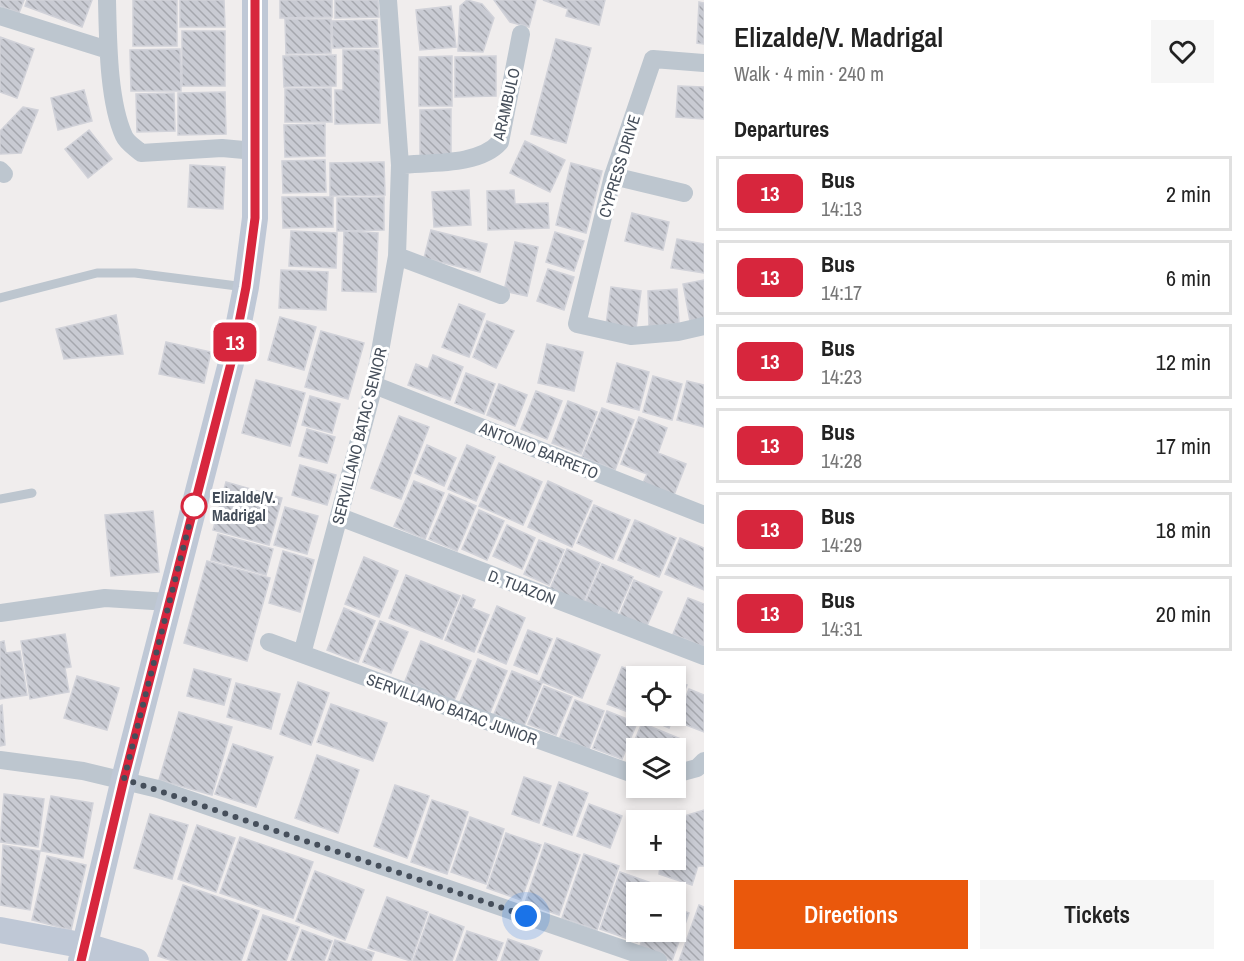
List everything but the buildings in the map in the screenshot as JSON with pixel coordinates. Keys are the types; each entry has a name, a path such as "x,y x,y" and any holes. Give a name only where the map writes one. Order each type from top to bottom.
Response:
{"street":[{"path":"107,0 108,50 118,118 125,139 141,153 222,148 255,151"},
{"path":"84,953 124,779 231,363 246,287 255,218 255,0"},
{"name":"SERVILLANO BATAC SENIOR","path":"302,654 374,385 397,256 400,165 388,0"},
{"path":"0,16 108,50"},
{"name":"ARAMBULO","path":"400,165 458,160 492,152 500,142 520,34"},
{"name":"CYPRESS DRIVE","path":"704,63 653,59 613,176 577,324 631,336 678,332 704,326"},
{"path":"613,176 684,193"},
{"path":"397,256 501,295"},
{"name":"ANTONIO BARRETO","path":"374,385 704,515"},
{"name":"D. TUAZON","path":"340,517 704,656"},
{"path":"0,613 105,598 169,602"},
{"name":"SERVILLANO BATAC JUNIOR","path":"269,642 626,771"},
{"path":"0,760 124,779 658,961"},
{"path":"686,771 697,768 704,761"},
{"path":"0,930 84,953 136,961"}],"lane":[{"path":"0,298 97,273 135,273 246,287"},
{"path":"0,500 32,493"}],"bus line":[{"name":"13","path":"81,961 124,779 231,363 246,287 255,218 255,0"}],"place":[{"name":"Elizalde/V. Madrigal","path":"194,506"}],"route":[{"path":"194,506 124,779 526,916"}]}
